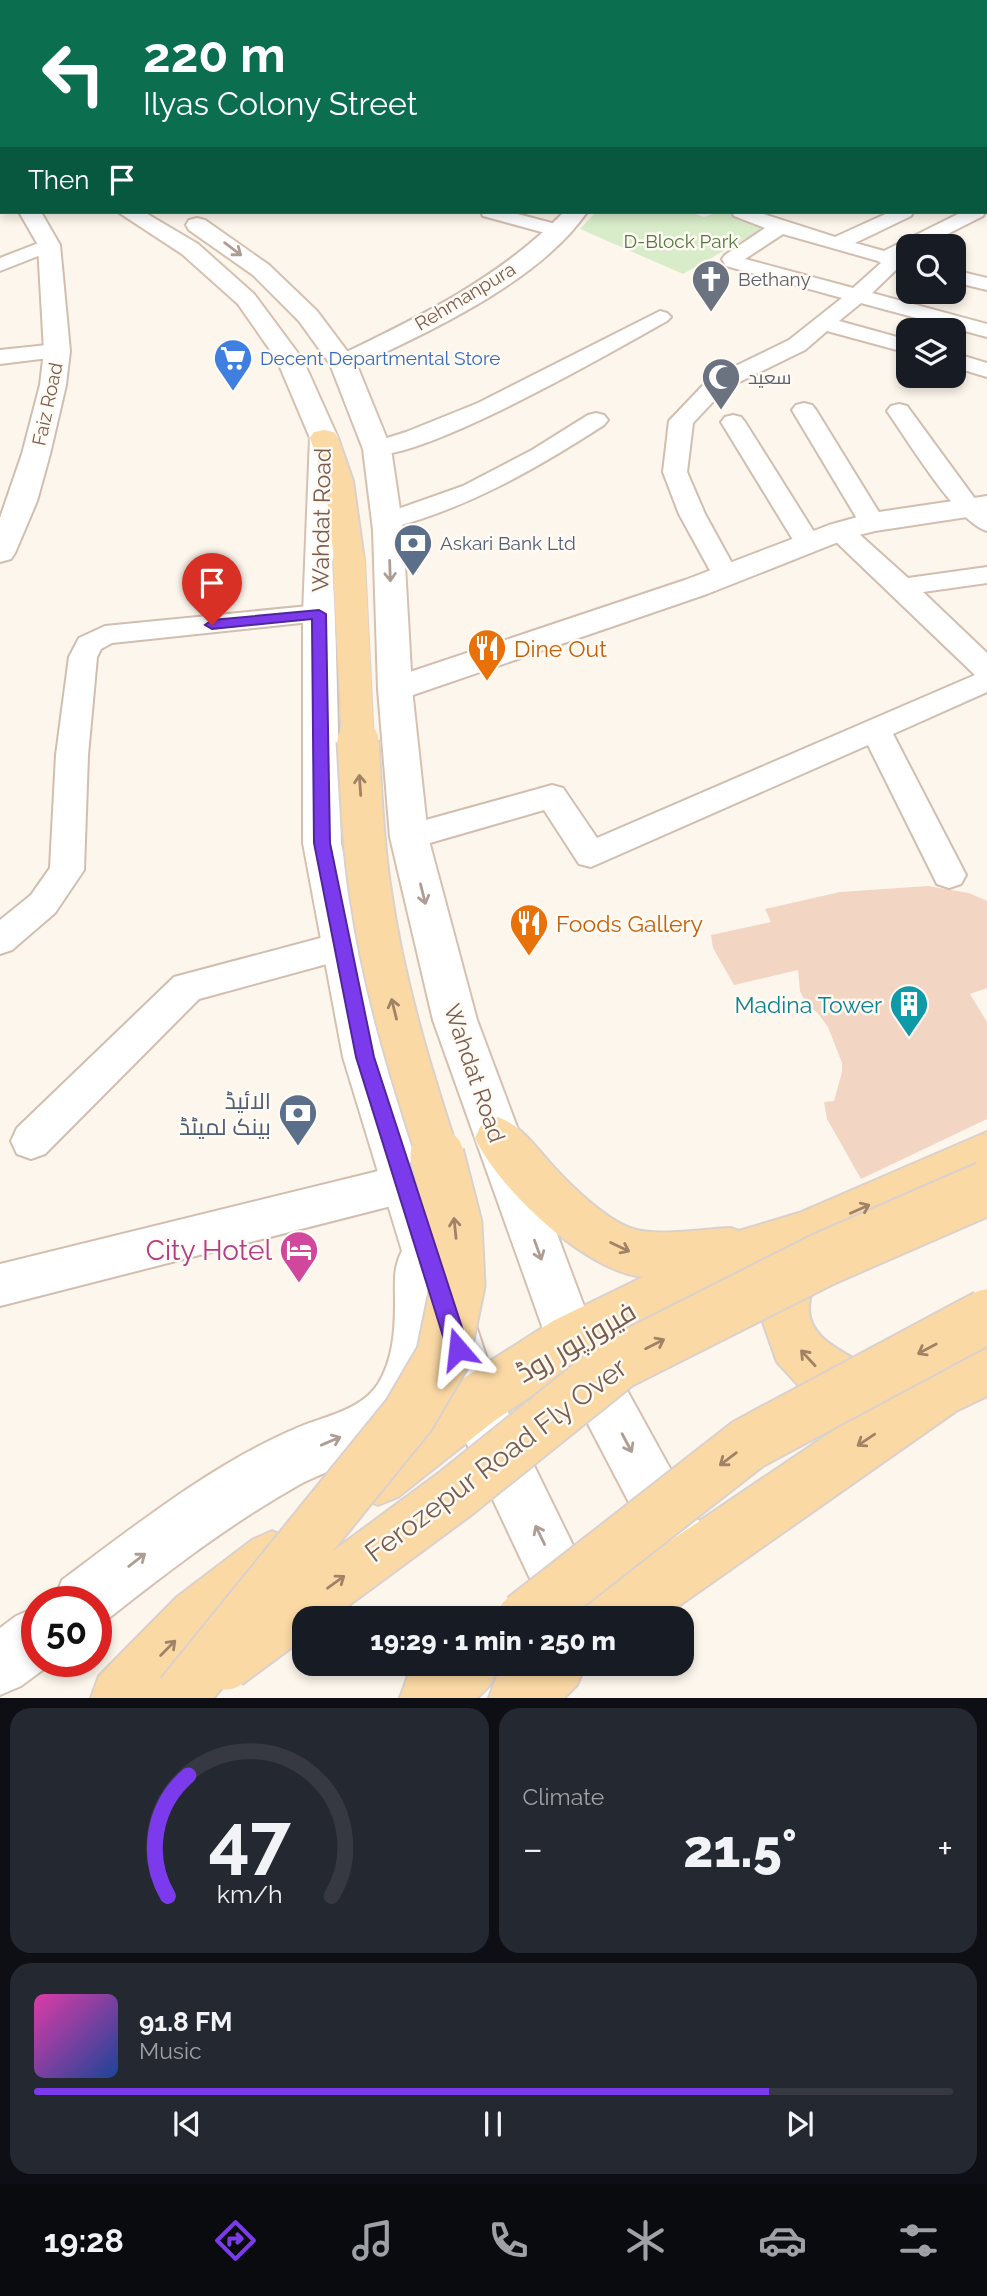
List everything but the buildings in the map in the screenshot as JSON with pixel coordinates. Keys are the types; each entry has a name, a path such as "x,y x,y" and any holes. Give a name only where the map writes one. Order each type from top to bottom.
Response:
{"main road":[{"name":"Faiz Road","path":"0,553 11,503 53,384 57,351 49,245 31,214"},
{"name":"Wahdat Road","path":"132,214 190,249 246,299 290,360 324,438 319,614 322,843 365,1057 475,1402 574,1606"},
{"name":"Wahdat Road","path":"179,214 261,270 308,316 343,363 377,449 387,520 395,689 409,837 455,1020 571,1339 690,1561"},
{"name":"Rehmanpura","path":"343,363 468,298 536,251 560,231 574,214"},
{"path":"143,1694 409,1415 443,1357 458,1284 456,1225 442,1169 392,1005 371,898 363,835 349,560 339,481 324,438"},
{"path":"395,689 726,576 840,531 872,522 981,512"},
{"path":"498,1138 555,1203 587,1228 626,1252 658,1255 750,1250"},
{"name":"فیروزپور روڈ","path":"143,1694 198,1618 475,1402 571,1339 750,1250 804,1234 987,1153"},
{"name":"Ferozepur Road Fly Over","path":"143,1694 455,1494 618,1363 824,1259 987,1188"},
{"path":"377,1422 393,1408 409,1380 420,1343 422,1312 412,1200"},
{"path":"804,1234 783,1308 795,1344 816,1367 873,1400 937,1392"},
{"path":"540,1606 748,1444 987,1316"},
{"path":"629,1606 937,1392 987,1368"},
{"path":"102,1586 157,1544 240,1489 308,1451 377,1422 475,1402"},
{"path":"0,1665 21,1649"},
{"path":"430,1698 455,1676"},
{"path":"519,1698 543,1676"}],"street":[{"path":"497,214 560,231"},
{"path":"746,214 778,227 895,261"},
{"path":"802,214 778,227 732,259 733,262 987,331"},
{"path":"836,244 900,214"},
{"path":"726,576 692,514 675,472 681,421 717,384 797,345 895,261 973,214"},
{"path":"0,265 49,245"},
{"path":"966,278 985,281"},
{"path":"377,449 420,438 522,389 660,317"},
{"path":"823,323 896,344"},
{"path":"0,357 57,351"},
{"path":"966,364 987,370"},
{"path":"804,410 872,522"},
{"path":"899,411 981,512"},
{"path":"387,520 472,491 541,455 596,420"},
{"path":"733,422 808,543"},
{"path":"840,531 987,670"},
{"path":"902,587 987,575"},
{"path":"0,940 43,904 67,870 72,755 83,657 89,644 105,635 319,614"},
{"path":"409,837 552,796 591,855 987,681"},
{"path":"876,730 949,875"},
{"path":"31,1141 187,987 343,946"},
{"path":"0,1285 412,1200"}],"green space":[{"name":"D-Block Park","path":"594,214 696,214 704,217 712,214 732,214 764,228 683,274 580,229"}],"place":[{"name":"Bethany","path":"711,313"},
{"name":"Decent Departmental Store","path":"233,392"},
{"name":"سعید","path":"721,411"},
{"name":"Askari Bank Ltd","path":"413,577"},
{"name":"Dine Out","path":"487,682"},
{"name":"Foods Gallery","path":"529,957"},
{"name":"Madina Tower","path":"909,1038"},
{"name":"الائیڈ بینک لمیٹڈ","path":"298,1147"},
{"name":"City Hotel","path":"299,1284"}],"route":[{"path":"212,625 319,614 322,843 365,1057 458,1349"}]}
